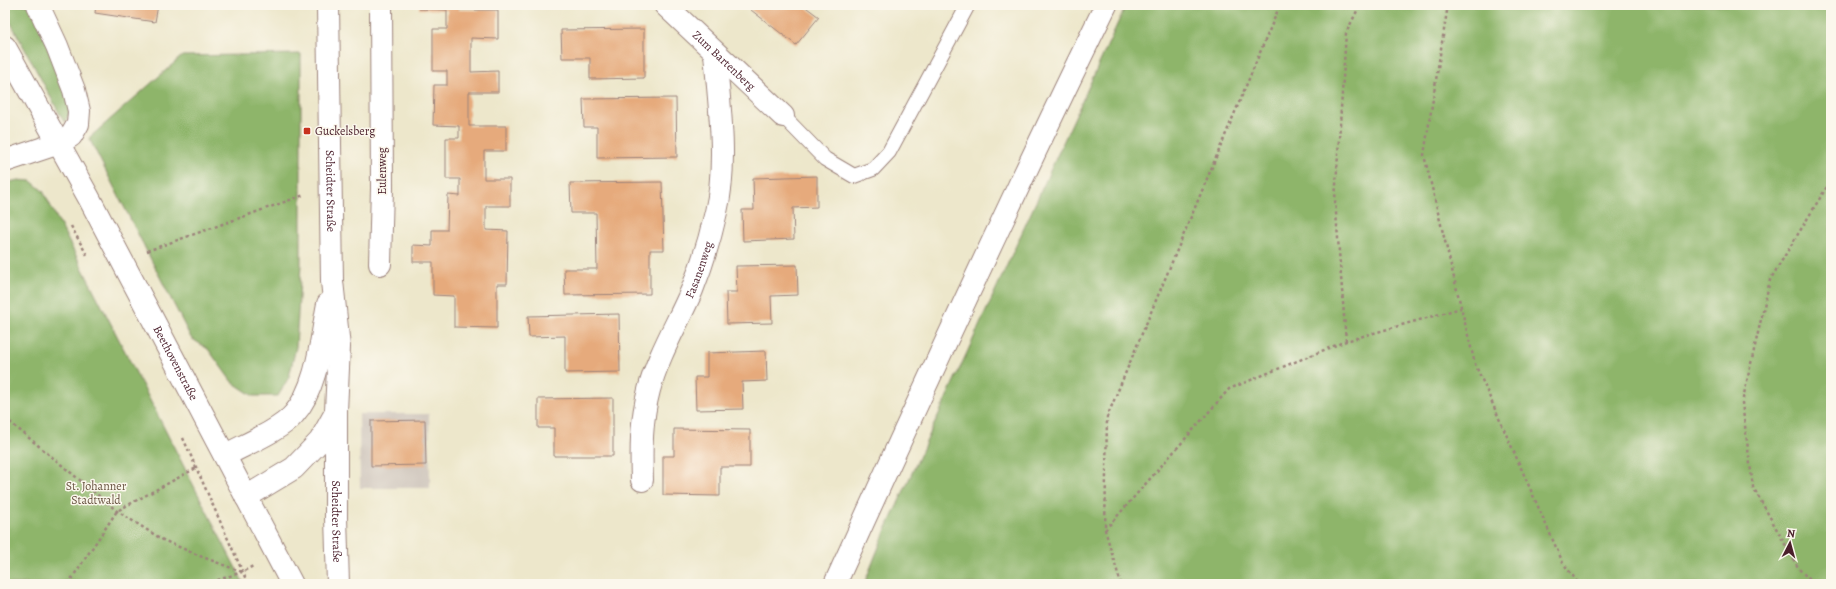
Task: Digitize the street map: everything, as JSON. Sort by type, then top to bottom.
[{"type":"main road","points":[[5,161],[59,143],[71,136],[78,124],[80,111],[74,90],[60,53],[38,5]]},
{"type":"main road","name":"Scheidter Straße","points":[[328,5],[332,281],[339,347],[336,411],[336,517],[338,584]]},
{"type":"main road","name":"Eulenweg","points":[[380,264],[382,188],[381,5]]},
{"type":"main road","name":"Zum Bartenberg","points":[[665,5],[783,116]]},
{"type":"main road","points":[[835,584],[947,337],[1035,149],[1106,5]]},
{"type":"main road","name":"Beethovenstraße","points":[[5,46],[122,260],[226,455],[246,497],[292,584]]},
{"type":"main road","name":"Fasanenweg","points":[[642,480],[641,442],[644,413],[649,389],[658,364],[692,291],[702,264],[717,210],[721,174],[721,134],[715,53]]},
{"type":"main road","name":"Scheidter Straße","points":[[226,455],[274,429],[287,420],[293,415],[306,397],[314,370],[332,281]]},
{"type":"main road","name":"Scheidter Straße","points":[[246,497],[294,468],[320,441],[336,411]]},
{"type":"lane","points":[[783,116],[825,159],[854,176],[874,169],[889,152],[968,5]]},
{"type":"path","points":[[1121,584],[1105,530],[1107,417],[1280,5]]},
{"type":"path","points":[[1346,341],[1335,200],[1346,33],[1360,5]]},
{"type":"path","points":[[1448,5],[1424,155],[1475,364],[1563,563],[1579,584]]},
{"type":"path","points":[[1814,584],[1799,569],[1753,487],[1742,404],[1770,280],[1831,180]]},
{"type":"path","points":[[122,260],[331,185]]},
{"type":"path","points":[[1105,530],[1229,389],[1346,341],[1461,308]]},
{"type":"path","points":[[5,418],[117,511],[163,540],[242,572]]},
{"type":"path","points":[[182,435],[248,584]]},
{"type":"path","points":[[68,584],[117,511],[197,468],[226,455]]},
{"type":"path","points":[[206,584],[242,572],[277,554]]},
{"type":"shaded area","points":[[359,414],[429,414],[430,488],[360,488]]},
{"type":"green space","points":[[5,5],[30,5],[75,106],[64,122],[5,12]]},
{"type":"green space","points":[[1126,5],[1831,5],[1831,584],[864,584],[884,534]]},
{"type":"green space","points":[[301,54],[301,264],[296,347],[289,377],[278,396],[253,396],[232,382],[208,349],[191,338],[89,138],[182,56]]},
{"type":"green space","name":"St. Johanner Stadtwald","points":[[18,180],[31,181],[43,191],[244,584],[5,584],[5,183]]},
{"type":"building","points":[[96,5],[158,5],[155,22],[95,13]]},
{"type":"building","points":[[419,5],[459,5],[459,10],[498,10],[498,39],[471,38],[471,72],[498,71],[498,92],[469,92],[469,126],[506,126],[506,151],[484,151],[484,179],[510,179],[510,206],[486,206],[486,230],[508,231],[507,284],[497,284],[497,328],[454,327],[454,296],[433,295],[433,262],[413,262],[413,245],[432,246],[432,230],[447,230],[448,195],[460,196],[460,179],[446,179],[446,138],[459,138],[459,126],[433,125],[434,85],[447,85],[447,71],[433,71],[433,29],[447,29],[447,10],[419,9]]},
{"type":"building","points":[[755,5],[803,5],[819,17],[796,45],[751,10]]},
{"type":"building","points":[[644,29],[644,78],[590,79],[590,58],[562,58],[561,30]]},
{"type":"building","points":[[676,98],[677,157],[597,158],[597,127],[584,127],[583,99]]},
{"type":"building","points":[[817,176],[817,207],[793,208],[794,239],[743,241],[742,210],[754,210],[753,178]]},
{"type":"building","points":[[662,182],[664,250],[650,250],[650,294],[565,295],[564,269],[597,269],[596,213],[571,213],[570,183]]},
{"type":"building","points":[[797,265],[798,295],[771,296],[772,323],[727,324],[726,292],[737,292],[736,266]]},
{"type":"building","points":[[619,314],[620,372],[565,373],[565,336],[529,337],[528,316]]},
{"type":"building","points":[[766,351],[767,381],[742,382],[743,409],[696,410],[695,377],[707,377],[707,353]]},
{"type":"building","points":[[613,398],[613,456],[554,456],[554,428],[538,428],[538,399]]},
{"type":"building","points":[[425,420],[426,465],[371,466],[371,421]]},
{"type":"building","points":[[674,429],[750,430],[750,467],[720,467],[720,496],[663,495],[663,456],[674,456]]},
{"type":"place","name":"Guckelsberg","points":[[307,131]]}]
